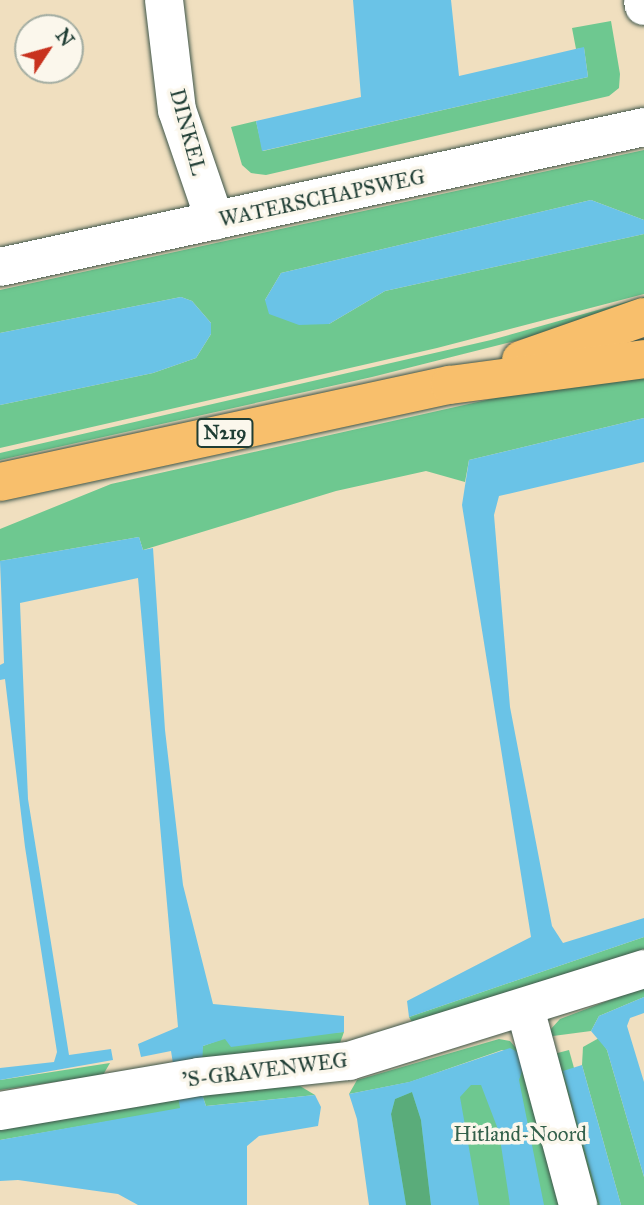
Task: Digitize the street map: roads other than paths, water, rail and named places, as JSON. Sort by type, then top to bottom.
[{"type":"main road","name":"N219","points":[[450,385],[644,317]]},
{"type":"main road","name":"N219","points":[[0,482],[450,385],[644,359]]},
{"type":"street","name":"DINKEL","points":[[164,0],[177,110],[215,221]]},
{"type":"street","points":[[643,0],[644,6]]},
{"type":"street","name":"WATERSCHAPSWEG","points":[[0,267],[644,127]]},
{"type":"street","name":"'S-GRAVENWEG","points":[[0,1111],[191,1078],[349,1061],[644,969]]},
{"type":"street","points":[[525,1008],[578,1205]]},
{"type":"water","points":[[353,0],[451,0],[459,76],[584,47],[588,77],[262,151],[256,121],[361,97]]},
{"type":"water","points":[[591,200],[644,220],[644,234],[385,291],[329,324],[299,325],[269,314],[265,300],[281,273]]},
{"type":"water","points":[[181,297],[192,301],[211,323],[211,334],[196,358],[153,373],[0,405],[0,333]]},
{"type":"water","points":[[644,418],[644,462],[499,496],[494,515],[510,707],[552,926],[563,943],[644,918],[644,937],[409,1017],[407,1001],[531,937],[462,505],[469,460]]},
{"type":"water","points":[[139,537],[143,550],[153,548],[165,730],[183,885],[213,1004],[344,1016],[344,1032],[231,1047],[225,1039],[203,1046],[201,1091],[206,1106],[315,1095],[321,1107],[318,1126],[259,1136],[247,1146],[247,1205],[138,1205],[118,1194],[18,1180],[0,1181],[0,1140],[180,1108],[171,1051],[141,1057],[138,1044],[178,1027],[138,578],[20,603],[28,799],[69,1055],[111,1049],[113,1060],[0,1080],[0,1068],[54,1062],[57,1052],[25,847],[5,679],[0,680],[0,665],[4,663],[0,561]]},
{"type":"water","points":[[644,997],[644,1013],[630,1018],[627,1026],[644,1082],[644,1177],[607,1050],[591,1031],[599,1016]]},
{"type":"water","points":[[510,1048],[521,1054],[524,1065],[519,1080],[544,1205],[510,1205],[499,1132],[481,1085],[471,1085],[460,1097],[479,1205],[431,1205],[421,1120],[412,1092],[395,1099],[391,1114],[406,1205],[369,1205],[357,1119],[349,1094],[409,1082]]},
{"type":"water","points":[[582,1065],[621,1205],[600,1205],[563,1071]]},
{"type":"park label","name":"Hitland-Noord","points":[[520,1134]]}]
